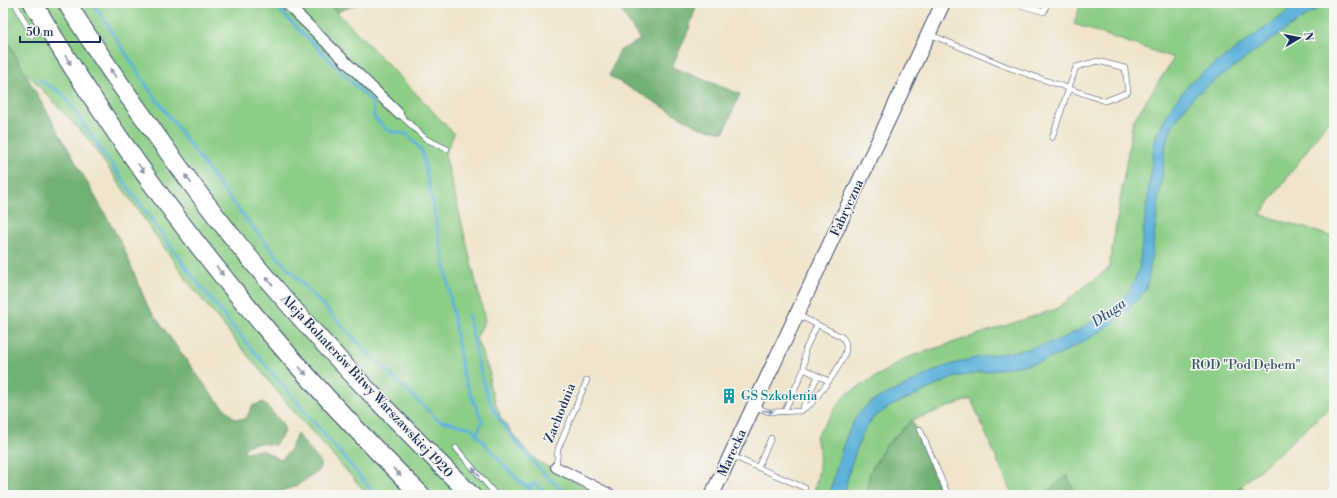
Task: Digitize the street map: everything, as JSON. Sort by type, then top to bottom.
[{"type":"highway","points":[[33,3],[58,44],[143,170],[241,299],[326,397],[381,456],[421,495]]},
{"type":"highway","name":"Aleja Bohaterów Bitwy Warszawskiej 1920","points":[[67,3],[122,87],[158,138],[212,211],[258,268],[352,375],[471,495]]},
{"type":"street","points":[[286,3],[398,113]]},
{"type":"street","name":"Fabryczna","points":[[752,409],[943,3]]},
{"type":"street","name":"Marecka","points":[[712,495],[752,409]]},
{"type":"street","name":"Zachodnia","points":[[556,466],[611,495]]},
{"type":"lane","points":[[15,3],[32,36]]},
{"type":"lane","points":[[1017,3],[1044,12],[1047,3]]},
{"type":"lane","points":[[929,34],[1010,68],[1068,88],[1105,101],[1128,92],[1125,68],[1098,61],[1076,67],[1068,88],[1052,138]]},
{"type":"lane","points":[[398,113],[406,118],[426,139],[447,149]]},
{"type":"lane","points":[[752,409],[784,412],[801,410],[811,404],[829,381],[843,358],[846,342],[842,337],[797,315]]},
{"type":"lane","points":[[784,412],[804,369],[805,350],[817,325]]},
{"type":"lane","points":[[804,369],[829,381]]},
{"type":"lane","points":[[801,410],[818,376]]},
{"type":"lane","name":"Zachodnia","points":[[556,466],[558,449],[587,380]]},
{"type":"lane","points":[[920,429],[948,495]]},
{"type":"lane","points":[[758,468],[771,438]]},
{"type":"lane","points":[[456,448],[496,495]]},
{"type":"lane","points":[[731,455],[805,488]]},
{"type":"green space","points":[[3,3],[325,3],[337,12],[454,134],[445,154],[485,320],[476,338],[490,374],[489,384],[501,418],[519,442],[537,461],[600,495],[368,495],[289,406],[191,286],[88,139],[22,68],[3,31]]},
{"type":"green space","points":[[325,3],[358,3],[358,4],[337,12]]},
{"type":"green space","points":[[616,3],[697,3],[689,29],[672,67],[740,94],[724,132],[700,128],[609,76],[619,51],[640,40]]},
{"type":"green space","points":[[870,3],[906,3],[901,8]]},
{"type":"green space","name":"ROD \"Pod Dębem\"","points":[[1081,3],[1334,3],[1334,113],[1260,215],[1334,237],[1334,404],[1231,495],[1076,495],[1067,476],[1044,495],[1012,495],[971,399],[912,420],[886,445],[870,472],[866,495],[814,495],[819,459],[818,445],[815,438],[844,396],[906,358],[1056,309],[1109,268],[1133,121],[1174,58],[1074,24]]},
{"type":"green space","points":[[3,34],[122,244],[148,307],[212,395],[235,419],[246,419],[252,406],[263,402],[282,423],[285,431],[275,445],[257,443],[249,445],[243,452],[262,450],[281,460],[290,450],[297,434],[321,463],[318,472],[296,486],[270,495],[3,495]]},
{"type":"green space","points":[[912,420],[942,495],[866,495],[870,472],[886,445]]},
{"type":"green space","points":[[1067,475],[1076,495],[1044,495]]},
{"type":"green space","points":[[1241,486],[1250,495],[1231,495]]},
{"type":"water","name":"Długa","points":[[1300,3],[1326,3],[1282,32],[1195,95],[1182,111],[1172,127],[1166,143],[1149,277],[1145,291],[1123,315],[1100,332],[1059,355],[1040,362],[955,377],[889,407],[873,418],[862,434],[850,468],[844,495],[830,495],[838,462],[847,436],[858,415],[872,402],[952,364],[1047,344],[1082,328],[1125,297],[1136,278],[1139,268],[1155,139],[1167,115],[1176,100],[1193,80]]},
{"type":"waterway","points":[[93,3],[149,89],[223,190],[273,252],[364,349],[438,420],[472,428],[477,435]]},
{"type":"waterway","points":[[272,3],[373,103],[374,117],[388,131],[407,134],[422,151],[448,282],[463,375],[482,421],[477,435],[514,476],[536,495]]},
{"type":"waterway","points":[[40,80],[63,94],[99,147],[190,273],[229,322],[376,495]]},
{"type":"waterway","points":[[468,315],[484,385],[492,406],[510,434],[539,468],[553,483],[570,495]]},
{"type":"waterway","points":[[528,488],[534,483],[548,495]]},
{"type":"place","name":"GS Szkolenia","points":[[729,396]]}]
